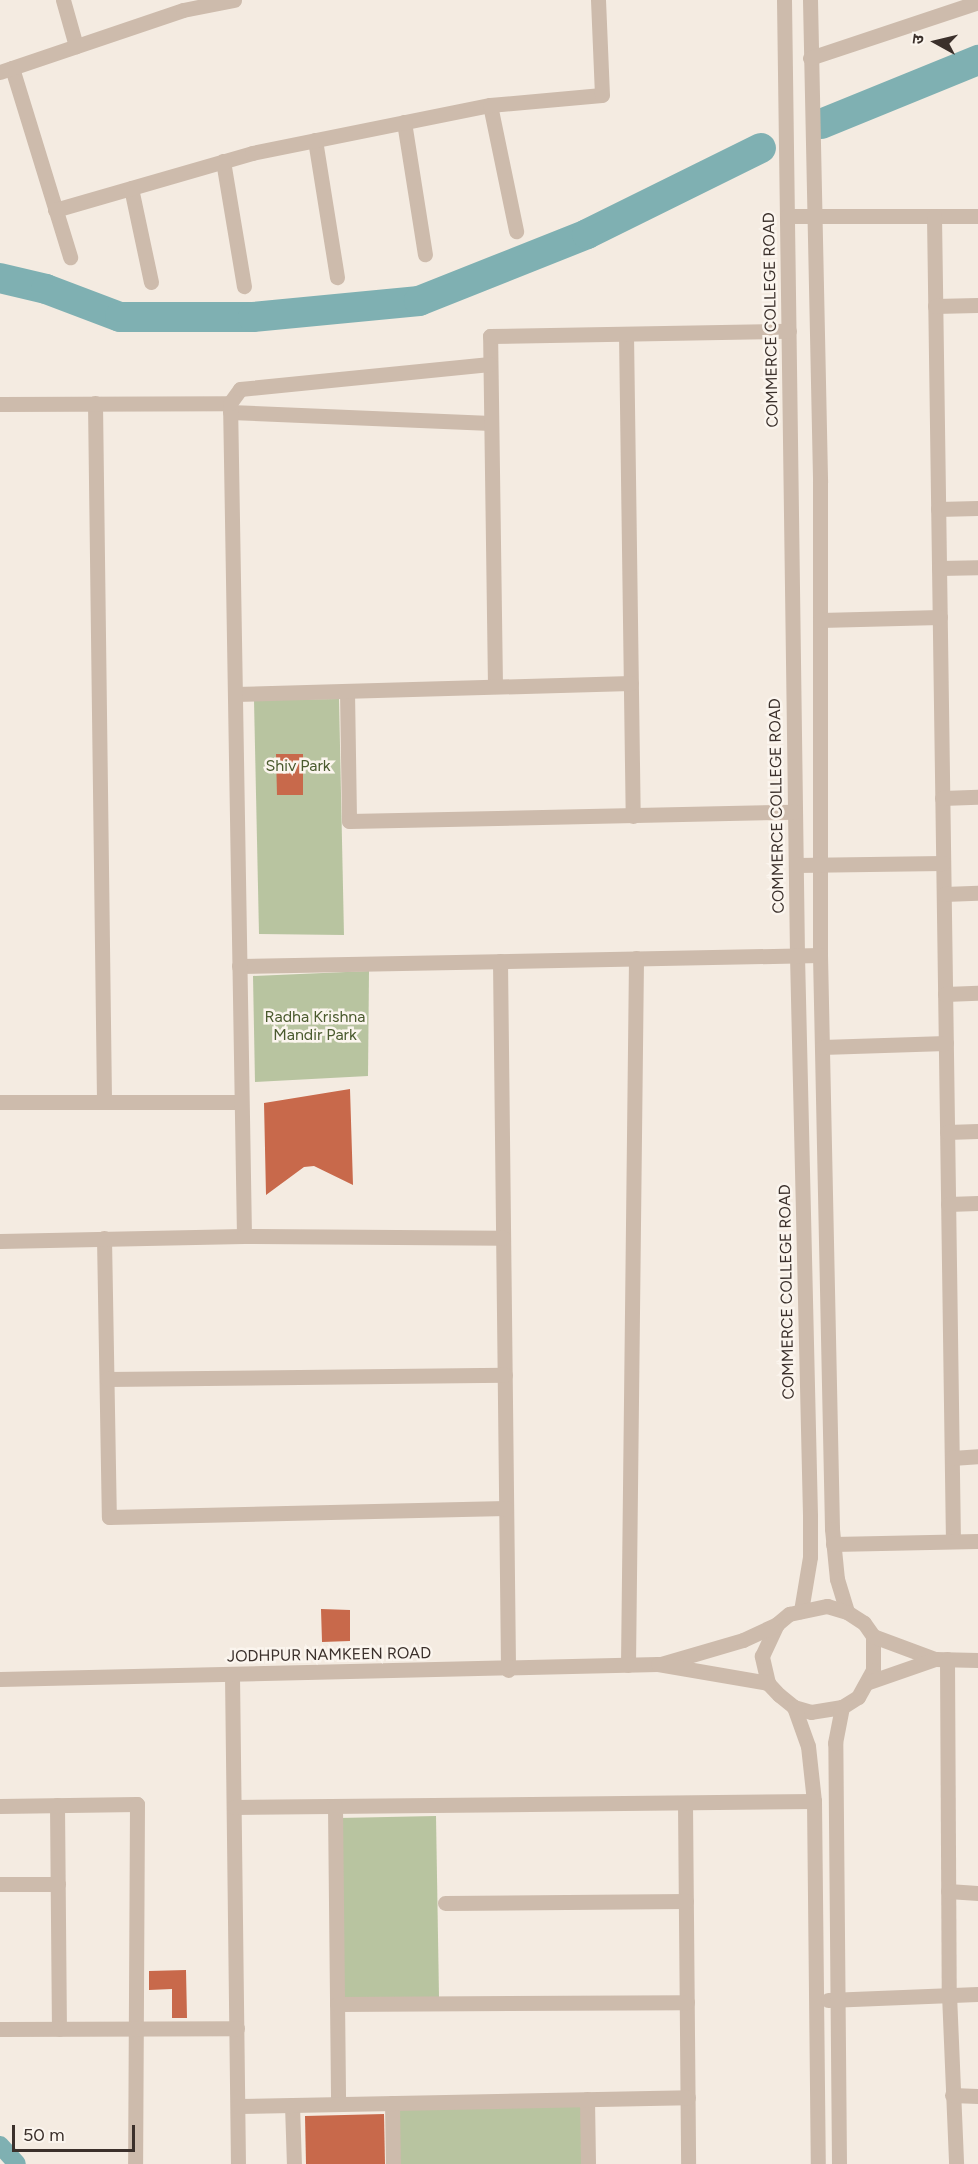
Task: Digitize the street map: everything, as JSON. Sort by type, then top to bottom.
[{"type":"street","points":[[63,0],[76,46]]},
{"type":"street","points":[[70,257],[6,70],[183,10],[234,0]]},
{"type":"street","points":[[55,210],[223,161],[315,140],[490,105],[602,95],[598,0]]},
{"type":"street","name":"COMMERCE COLLEGE ROAD","points":[[784,0],[797,955],[810,1516],[810,1557],[801,1611]]},
{"type":"street","points":[[810,0],[820,621],[820,955],[833,1544],[837,1579],[847,1612]]},
{"type":"street","points":[[810,58],[978,2]]},
{"type":"street","points":[[490,105],[516,231]]},
{"type":"street","points":[[404,122],[425,254]]},
{"type":"street","points":[[315,140],[337,277]]},
{"type":"street","points":[[223,161],[244,286]]},
{"type":"street","points":[[131,188],[151,282]]},
{"type":"street","points":[[787,216],[978,216]]},
{"type":"street","points":[[934,216],[953,1541]]},
{"type":"street","points":[[935,306],[978,305]]},
{"type":"street","points":[[495,686],[490,336],[789,331]]},
{"type":"street","points":[[626,334],[633,816]]},
{"type":"street","points":[[244,1236],[230,407],[240,389],[490,364]]},
{"type":"street","points":[[0,404],[230,407],[491,423]]},
{"type":"street","points":[[95,404],[104,1102]]},
{"type":"street","points":[[938,509],[978,508]]},
{"type":"street","points":[[939,568],[978,567]]},
{"type":"street","points":[[820,621],[940,617]]},
{"type":"street","points":[[235,694],[632,682]]},
{"type":"street","points":[[347,691],[349,821],[795,812]]},
{"type":"street","points":[[942,798],[978,797]]},
{"type":"street","points":[[796,865],[943,863]]},
{"type":"street","points":[[944,894],[978,893]]},
{"type":"street","points":[[239,966],[820,955]]},
{"type":"street","points":[[628,1665],[636,958]]},
{"type":"street","points":[[500,961],[508,1670]]},
{"type":"street","points":[[945,994],[978,993]]},
{"type":"street","points":[[822,1047],[946,1043]]},
{"type":"street","points":[[0,1102],[241,1102]]},
{"type":"street","points":[[947,1132],[978,1131]]},
{"type":"street","points":[[948,1204],[978,1203]]},
{"type":"street","points":[[0,1241],[244,1236],[503,1238]]},
{"type":"street","points":[[104,1238],[109,1517],[506,1508]]},
{"type":"street","points":[[107,1379],[505,1375]]},
{"type":"street","points":[[952,1458],[978,1456]]},
{"type":"street","points":[[833,1544],[978,1541]]},
{"type":"street","points":[[658,1664],[743,1640],[777,1623],[789,1614],[827,1606],[847,1612],[864,1623],[873,1636],[941,1659],[978,1660]]},
{"type":"street","points":[[777,1623],[762,1656],[768,1683],[794,1707],[808,1746],[814,1801],[818,2164]]},
{"type":"street","points":[[869,1682],[873,1636]]},
{"type":"street","points":[[794,1707],[827,1713],[842,1707],[869,1682],[941,1659]]},
{"type":"street","points":[[941,1659],[949,1994],[956,2164]]},
{"type":"street","points":[[658,1664],[742,1682],[768,1683]]},
{"type":"street","name":"JODHPUR NAMKEEN ROAD","points":[[0,1679],[508,1670],[658,1664]]},
{"type":"street","points":[[232,1675],[238,2164]]},
{"type":"street","points":[[839,2164],[835,1743],[842,1707]]},
{"type":"street","points":[[234,1807],[814,1801]]},
{"type":"street","points":[[0,1806],[137,1804],[138,2030],[135,2164]]},
{"type":"street","points":[[685,1804],[688,2164]]},
{"type":"street","points":[[57,1805],[59,2029]]},
{"type":"street","points":[[335,1806],[338,2104]]},
{"type":"street","points":[[0,1884],[57,1884]]},
{"type":"street","points":[[948,1891],[978,1893]]},
{"type":"street","points":[[445,1903],[686,1901]]},
{"type":"street","points":[[816,2000],[978,1994]]},
{"type":"street","points":[[337,2004],[687,2002]]},
{"type":"street","points":[[0,2029],[237,2028]]},
{"type":"street","points":[[952,2095],[978,2096]]},
{"type":"street","points":[[238,2106],[688,2097]]},
{"type":"street","points":[[587,2099],[588,2164]]},
{"type":"street","points":[[392,2103],[393,2164]]},
{"type":"street","points":[[292,2105],[294,2164]]},
{"type":"green space","name":"Shiv Park","points":[[339,699],[344,935],[259,934],[254,700]]},
{"type":"green space","name":"Radha Krishna Mandir Park","points":[[369,971],[368,1076],[255,1082],[253,976]]},
{"type":"green space","points":[[436,1816],[439,1997],[342,1998],[339,1818]]},
{"type":"green space","points":[[583,2105],[584,2164],[398,2164],[396,2109]]},
{"type":"building","points":[[276,754],[303,754],[303,795],[277,795]]},
{"type":"building","points":[[350,1089],[353,1185],[314,1166],[304,1167],[266,1195],[264,1103]]},
{"type":"building","points":[[321,1609],[350,1610],[350,1641],[322,1642]]},
{"type":"building","points":[[186,1970],[187,2018],[172,2018],[172,1989],[149,1990],[149,1971]]},
{"type":"building","points":[[384,2114],[385,2164],[306,2164],[305,2116]]},
{"type":"waterway","points":[[821,124],[978,60]]},
{"type":"waterway","points":[[0,278],[46,289],[120,317],[253,317],[419,301],[587,234],[761,148]]},
{"type":"waterway","points":[[0,2145],[17,2164]]}]
